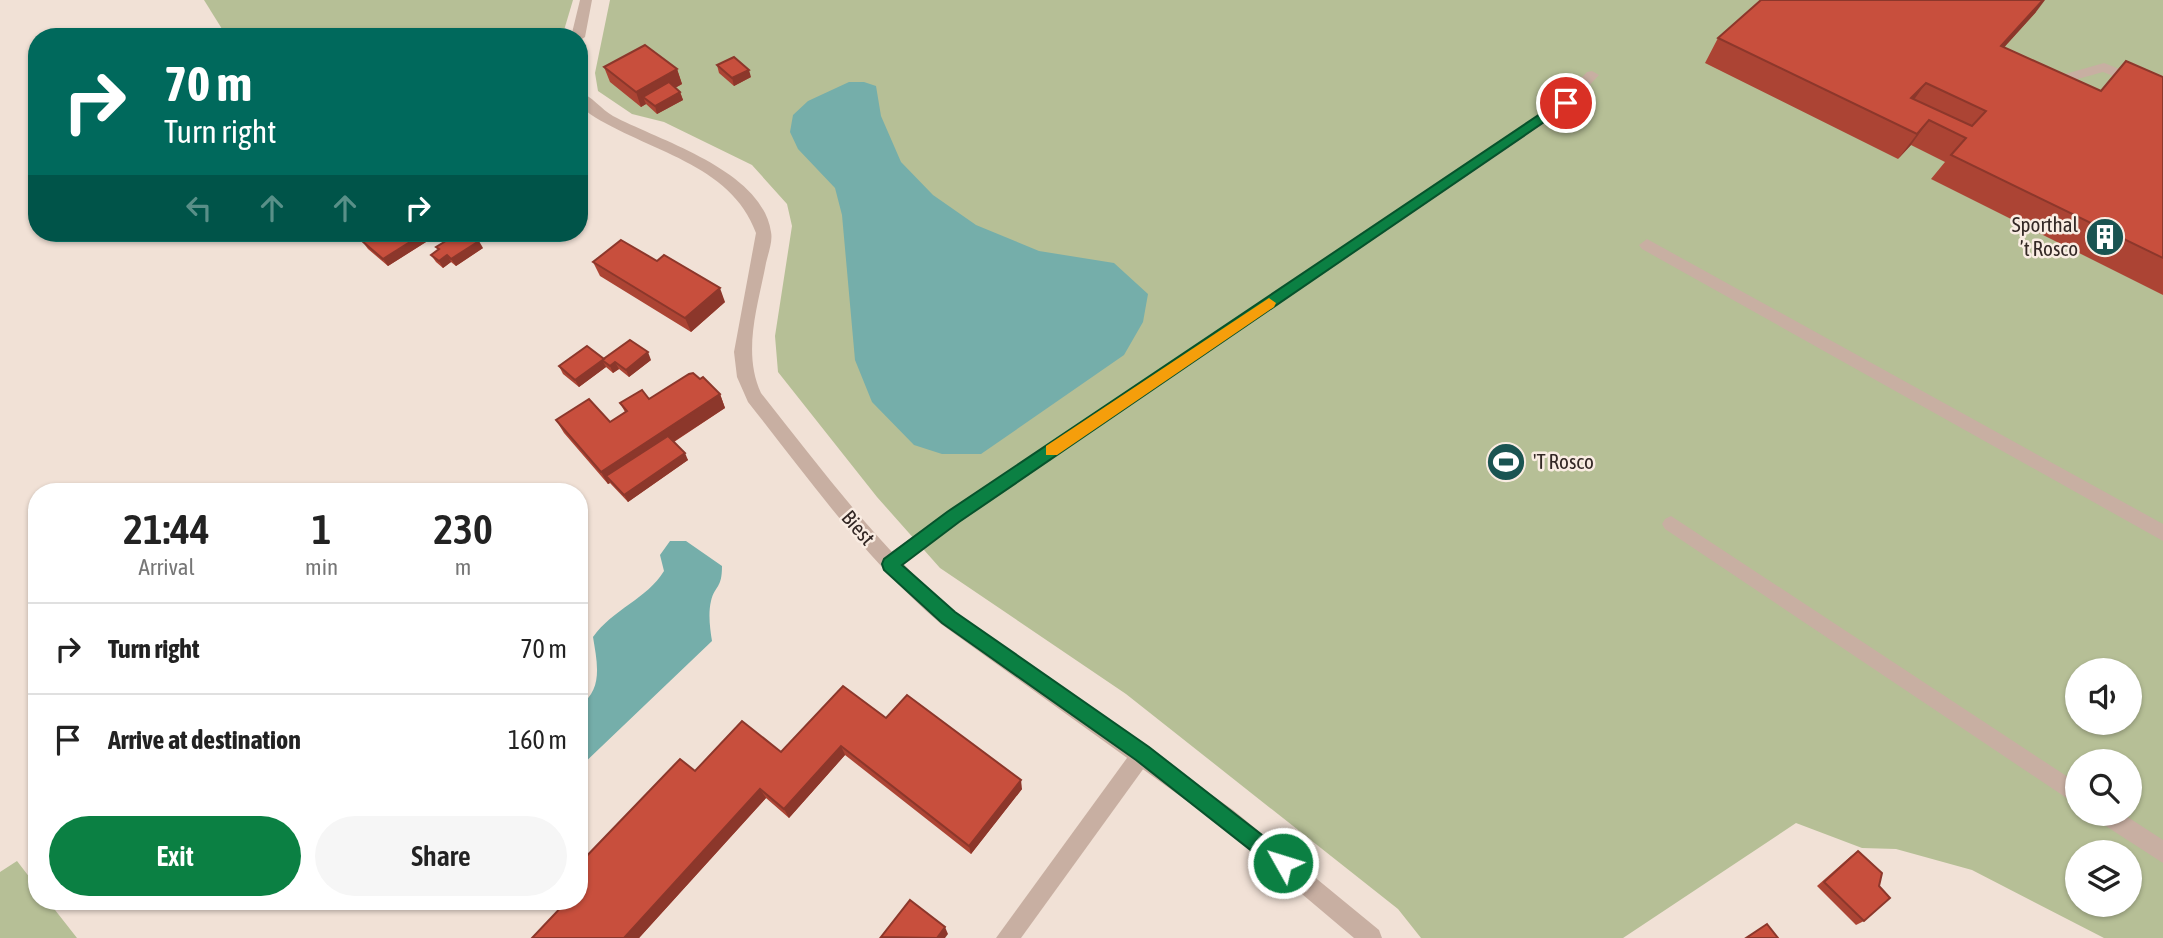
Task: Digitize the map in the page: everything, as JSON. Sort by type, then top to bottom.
[{"type":"street","points":[[580,28],[586,0]]},
{"type":"street","points":[[2049,83],[2104,67],[2163,91]]},
{"type":"street","points":[[890,564],[953,517],[1566,103],[1592,75]]},
{"type":"street","name":"Biest","points":[[588,106],[607,119],[712,172],[752,203],[761,217],[764,233],[742,352],[745,377],[754,397],[780,432],[858,529],[890,564],[948,618],[1142,754],[1226,817],[1371,938]]},
{"type":"street","points":[[1647,245],[2163,533]]},
{"type":"street","points":[[1671,524],[2065,787]]},
{"type":"street","points":[[1007,938],[1142,754]]},
{"type":"street","points":[[2123,826],[2163,852]]},
{"type":"green space","points":[[204,0],[573,0],[565,28],[221,28]]},
{"type":"green space","name":"'T Rosco","points":[[610,0],[2163,0],[2163,938],[2104,938],[1972,870],[1896,849],[1862,848],[1796,823],[1623,938],[1421,938],[1398,909],[1126,694],[940,568],[877,497],[778,372],[775,336],[792,226],[787,204],[752,165],[664,122],[632,114],[598,91],[595,73]]},
{"type":"green space","points":[[17,861],[28,875],[28,910],[55,910],[77,938],[0,938],[0,872]]},
{"type":"water","points":[[849,82],[864,82],[876,86],[881,116],[901,162],[933,195],[976,225],[1039,251],[1114,263],[1148,294],[1143,322],[1124,355],[981,454],[942,454],[914,445],[872,402],[855,360],[842,215],[835,188],[798,149],[790,132],[793,115],[808,101]]},
{"type":"water","points":[[670,541],[686,541],[722,566],[720,583],[710,606],[712,641],[588,759],[588,698],[597,675],[593,637],[610,619],[657,581],[664,571],[660,555]]},
{"type":"building","points":[[1761,0],[2043,0],[2001,46],[2101,91],[2126,61],[2163,77],[2163,258],[1951,155],[1966,138],[1929,120],[1917,134],[1718,38]],"holes":[[[1926,83],[1986,111],[1972,126],[1911,98]]]},
{"type":"building","points":[[645,45],[677,69],[636,92],[604,67]]},
{"type":"building","points":[[734,57],[749,70],[732,78],[717,65]]},
{"type":"building","points":[[669,82],[680,92],[655,106],[643,97]]},
{"type":"building","points":[[621,240],[657,261],[664,255],[720,288],[685,318],[593,262]]},
{"type":"building","points":[[363,242],[410,242],[383,259]]},
{"type":"building","points":[[444,242],[477,242],[451,259],[447,255],[439,261],[431,255],[439,249],[436,247]]},
{"type":"building","points":[[630,340],[648,352],[626,370],[615,362],[610,366],[602,360]]},
{"type":"building","points":[[587,346],[604,359],[575,380],[559,366]]},
{"type":"building","points":[[693,373],[700,379],[703,377],[720,394],[601,472],[556,420],[589,399],[610,422],[627,411],[620,403],[642,390],[649,399]]},
{"type":"building","points":[[668,436],[685,453],[624,495],[606,476]]},
{"type":"building","points":[[843,686],[886,718],[907,695],[1021,780],[969,846],[841,746],[784,809],[760,789],[624,938],[532,938],[558,910],[588,910],[588,855],[680,759],[695,771],[742,721],[781,752]]},
{"type":"building","points":[[1858,851],[1882,873],[1879,886],[1890,898],[1864,921],[1824,882]]},
{"type":"building","points":[[910,900],[945,927],[937,938],[881,937]]},
{"type":"building","points":[[1767,924],[1778,938],[1746,938]]},
{"type":"slow traffic","points":[[1052,450],[1269,303]]},
{"type":"place","name":"Sporthal ’t Rosco","points":[[2105,237]]},
{"type":"place","name":"'T Rosco","points":[[1506,462]]},
{"type":"route","points":[[1283,863],[1142,754],[948,618],[890,564],[953,517],[1566,103]]}]
